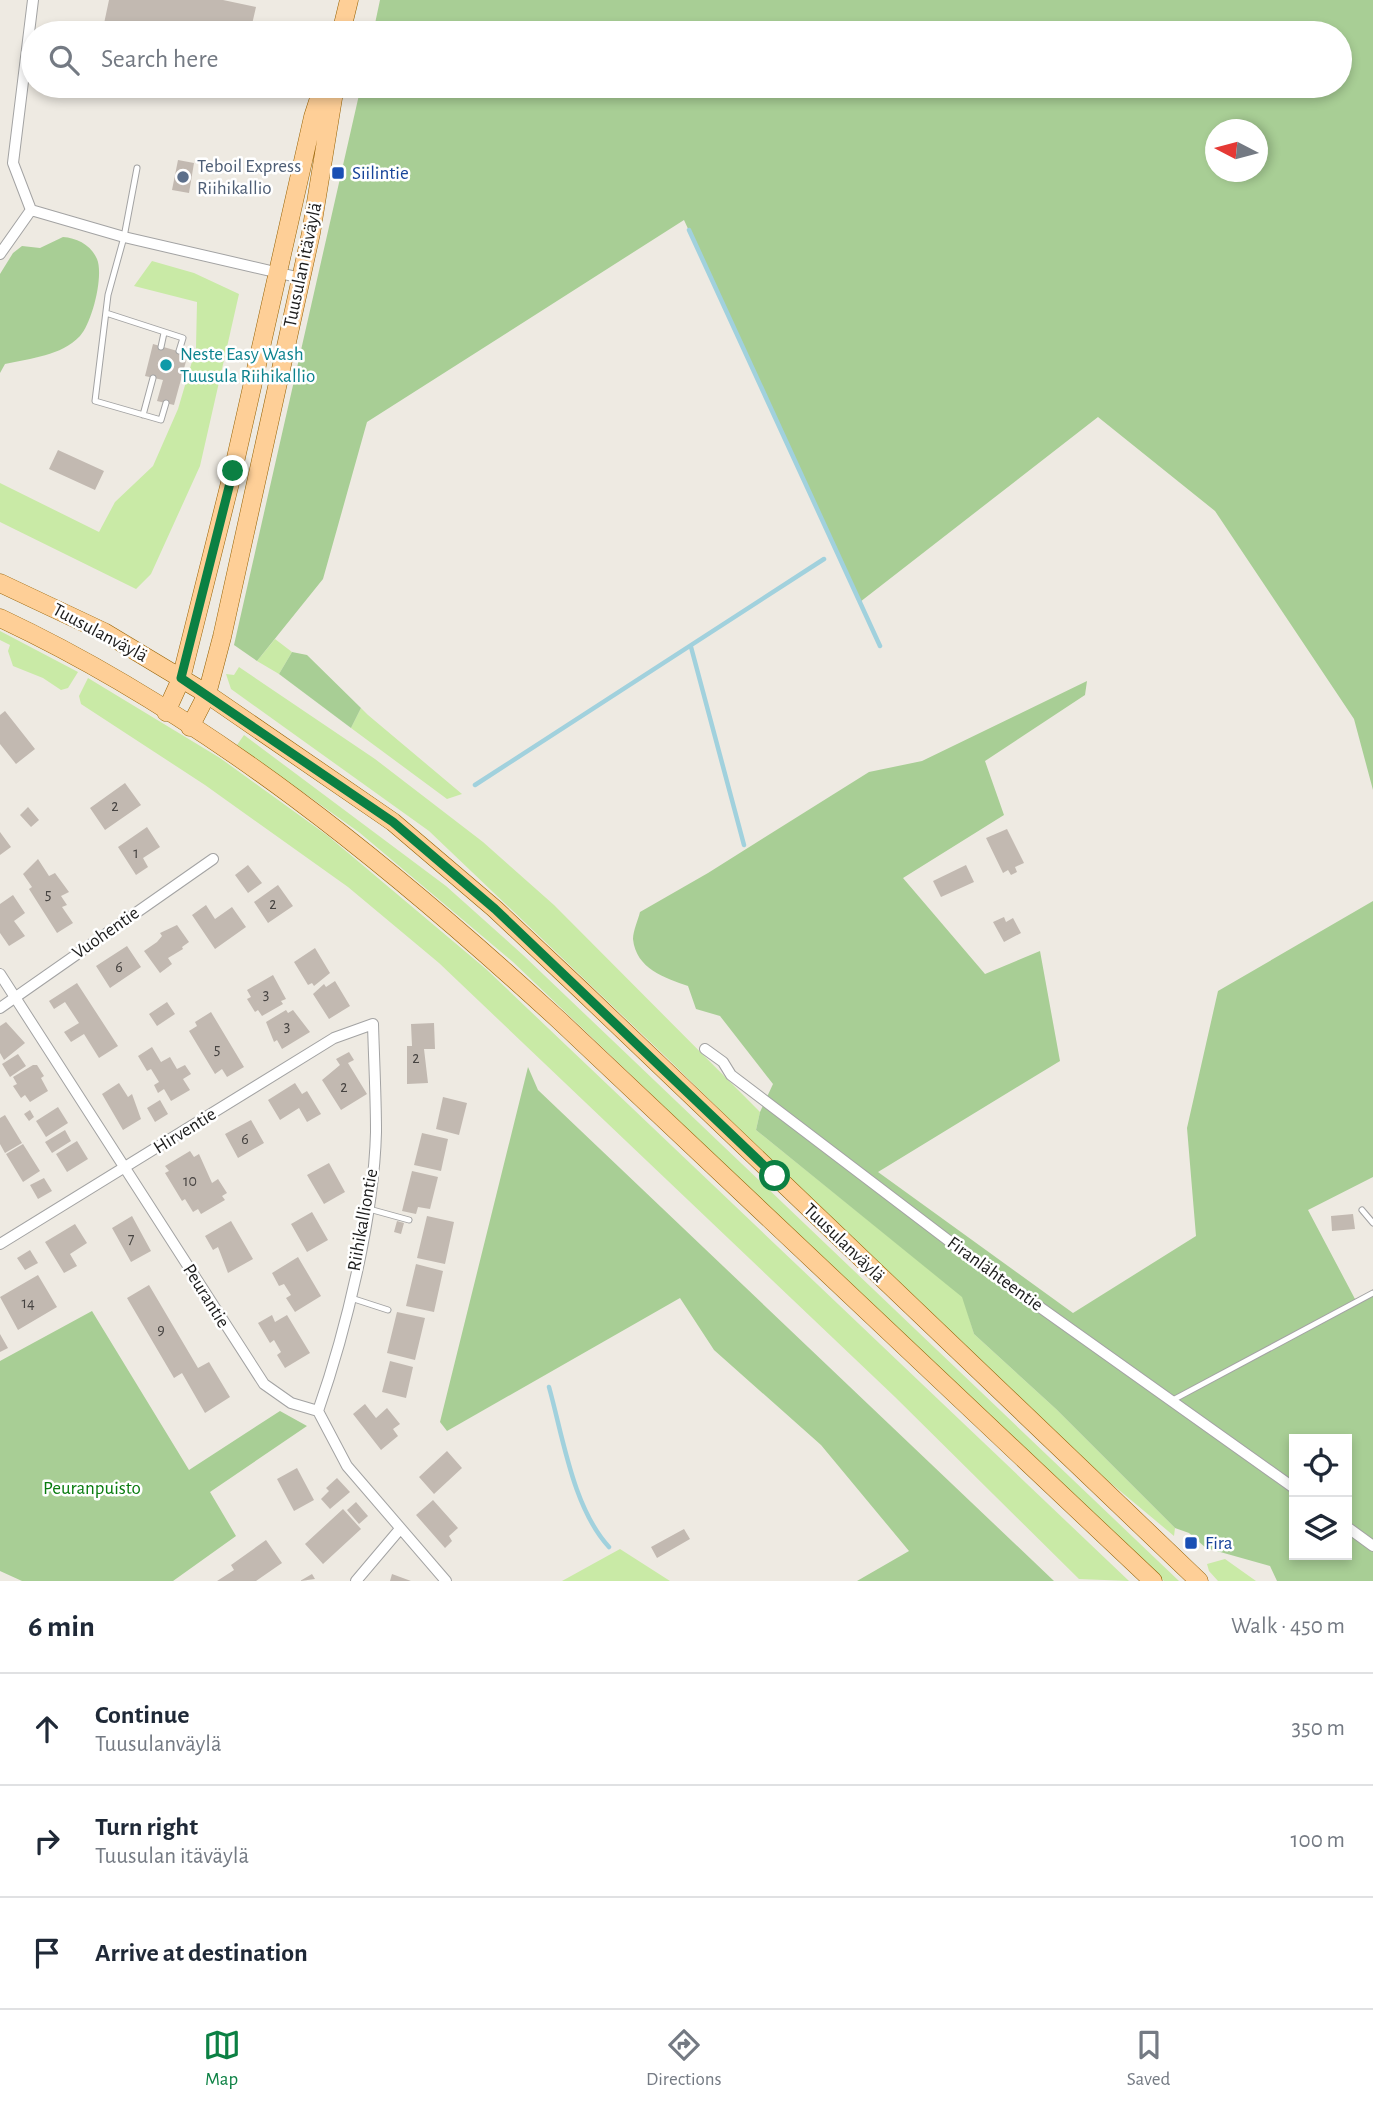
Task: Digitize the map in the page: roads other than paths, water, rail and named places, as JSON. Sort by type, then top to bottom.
[{"type":"main road","points":[[344,21],[349,0]]},
{"type":"main road","name":"Tuusulan itäväylä","points":[[166,712],[181,678],[319,98]]},
{"type":"main road","name":"Tuusulan itäväylä","points":[[190,727],[207,694],[301,278],[333,98]]},
{"type":"main road","name":"Tuusulanväylä","points":[[0,583],[104,632],[181,678],[393,822],[495,909],[1199,1581]]},
{"type":"main road","name":"Tuusulanväylä","points":[[0,618],[72,652],[286,792],[360,848],[470,939],[1153,1581]]},
{"type":"street","points":[[32,21],[33,0]]},
{"type":"street","points":[[23,98],[13,163],[31,211]]},
{"type":"street","points":[[31,211],[124,237],[301,278]]},
{"type":"street","points":[[0,254],[31,211]]},
{"type":"street","name":"Vuohentie","points":[[0,1008],[213,859]]},
{"type":"street","name":"Peurantie","points":[[0,974],[264,1384],[291,1403],[318,1411]]},
{"type":"street","name":"Hirventie","points":[[0,1244],[334,1038],[373,1024]]},
{"type":"street","name":"Riihikalliontie","points":[[318,1411],[349,1298],[369,1209],[376,1133],[373,1024]]},
{"type":"street","name":"Firanlähteentie","points":[[705,1049],[723,1062],[731,1075],[967,1255],[1289,1484]]},
{"type":"street","points":[[318,1411],[346,1466],[446,1581]]},
{"type":"street","points":[[356,1581],[400,1530]]},
{"type":"street","points":[[1352,1531],[1373,1546]]},
{"type":"lane","points":[[137,168],[106,313],[95,401],[161,420],[166,403]]},
{"type":"lane","points":[[106,313],[183,338],[179,351]]},
{"type":"lane","points":[[161,346],[164,333]]},
{"type":"lane","points":[[143,415],[153,378]]},
{"type":"lane","points":[[369,1209],[409,1220]]},
{"type":"lane","points":[[1362,1210],[1373,1223]]},
{"type":"lane","points":[[1171,1401],[1373,1293]]},
{"type":"lane","points":[[349,1298],[388,1310]]},
{"type":"waterway","points":[[689,230],[880,646]]},
{"type":"waterway","points":[[475,785],[824,559]]},
{"type":"waterway","points":[[691,647],[744,845]]},
{"type":"waterway","points":[[549,1387],[578,1492],[586,1513],[609,1547]]},
{"type":"place","name":"Siilintie","points":[[338,173]]},
{"type":"place","name":"Teboil Express Riihikallio","points":[[183,177]]},
{"type":"place","name":"Neste Easy Wash Tuusula Riihikallio","points":[[166,365]]},
{"type":"place","name":"Fira","points":[[1191,1543]]},
{"type":"park label","name":"Peuranpuisto","points":[[92,1488]]}]
